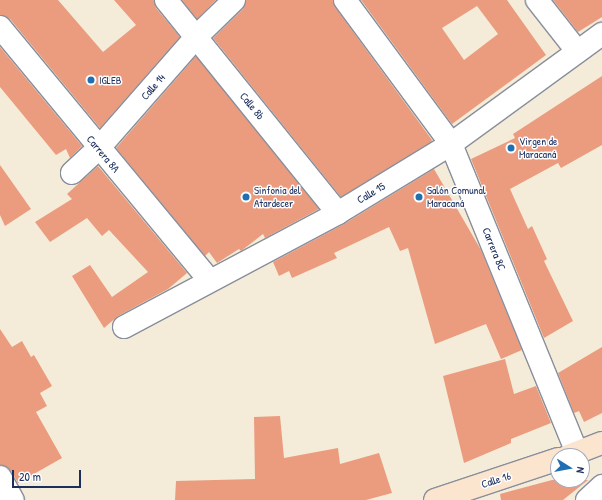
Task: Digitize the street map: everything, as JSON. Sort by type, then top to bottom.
[{"type":"main road","name":"Calle 16","points":[[589,448],[602,443]]},
{"type":"main road","name":"Calle 16","points":[[435,500],[550,462]]},
{"type":"street","name":"Calle 8b","points":[[166,0],[338,213]]},
{"type":"street","name":"Calle 14","points":[[72,173],[98,149],[196,37],[234,0]]},
{"type":"street","name":"Carrera 8C","points":[[345,0],[451,144],[564,448]]},
{"type":"street","points":[[537,0],[577,51]]},
{"type":"street","name":"Carrera 8A","points":[[0,27],[98,149],[209,280]]},
{"type":"street","name":"Calle 15","points":[[124,327],[209,280],[338,213],[451,144],[602,34]]},
{"type":"street","points":[[0,477],[13,500]]},
{"type":"street","points":[[587,500],[602,486]]},
{"type":"building","points":[[0,0],[58,0],[103,52],[136,25],[114,0],[154,0],[156,8],[180,37],[100,128],[10,19],[0,15]]},
{"type":"building","points":[[182,0],[216,0],[197,19]]},
{"type":"building","points":[[246,0],[333,0],[335,7],[432,140],[431,142],[341,197],[213,38],[243,9]]},
{"type":"building","points":[[361,0],[507,0],[546,55],[452,124]],"holes":[[[477,6],[498,34],[464,60],[442,28]]]},
{"type":"building","points":[[553,0],[602,0],[602,17],[578,32]]},
{"type":"building","points":[[0,47],[82,146],[70,158],[66,149],[56,155],[0,87]]},
{"type":"building","points":[[196,56],[319,209],[265,238],[263,234],[241,251],[239,249],[217,263],[209,252],[205,256],[116,148]]},
{"type":"building","points":[[602,76],[602,145],[561,168],[558,163],[510,189],[528,229],[532,226],[547,259],[544,261],[573,321],[544,338],[471,159],[515,138],[513,134]]},
{"type":"building","points":[[0,165],[31,209],[5,226],[0,215]]},
{"type":"building","points":[[98,166],[187,273],[168,289],[118,316],[104,328],[72,276],[90,265],[112,297],[148,272],[109,230],[102,236],[87,218],[50,242],[35,222],[72,199],[67,194]]},
{"type":"building","points":[[434,169],[481,250],[522,350],[501,359],[486,324],[435,344],[408,248],[400,251],[389,227],[334,253],[337,258],[292,278],[289,271],[279,276],[273,262],[344,224]]},
{"type":"building","points":[[0,329],[12,347],[22,341],[31,357],[34,355],[52,386],[40,393],[47,406],[36,412],[62,458],[18,483],[11,471],[0,465]]},
{"type":"building","points":[[602,347],[602,413],[584,422],[579,411],[574,413],[558,373]]},
{"type":"building","points":[[505,359],[514,394],[536,386],[551,423],[511,439],[511,443],[464,463],[443,376]]},
{"type":"building","points":[[280,416],[284,458],[338,448],[340,464],[379,453],[392,493],[366,500],[175,500],[176,481],[255,479],[254,417]]},
{"type":"building","points":[[550,481],[550,488],[578,488],[563,500],[501,500],[500,494]]},
{"type":"place","name":"IGLEB","points":[[91,80]]},
{"type":"place","name":"Virgen de Maracaná","points":[[511,148]]},
{"type":"place","name":"Sinfonia del Atardecer","points":[[246,197]]},
{"type":"place","name":"Salón Comunal Maracaná","points":[[419,197]]}]
